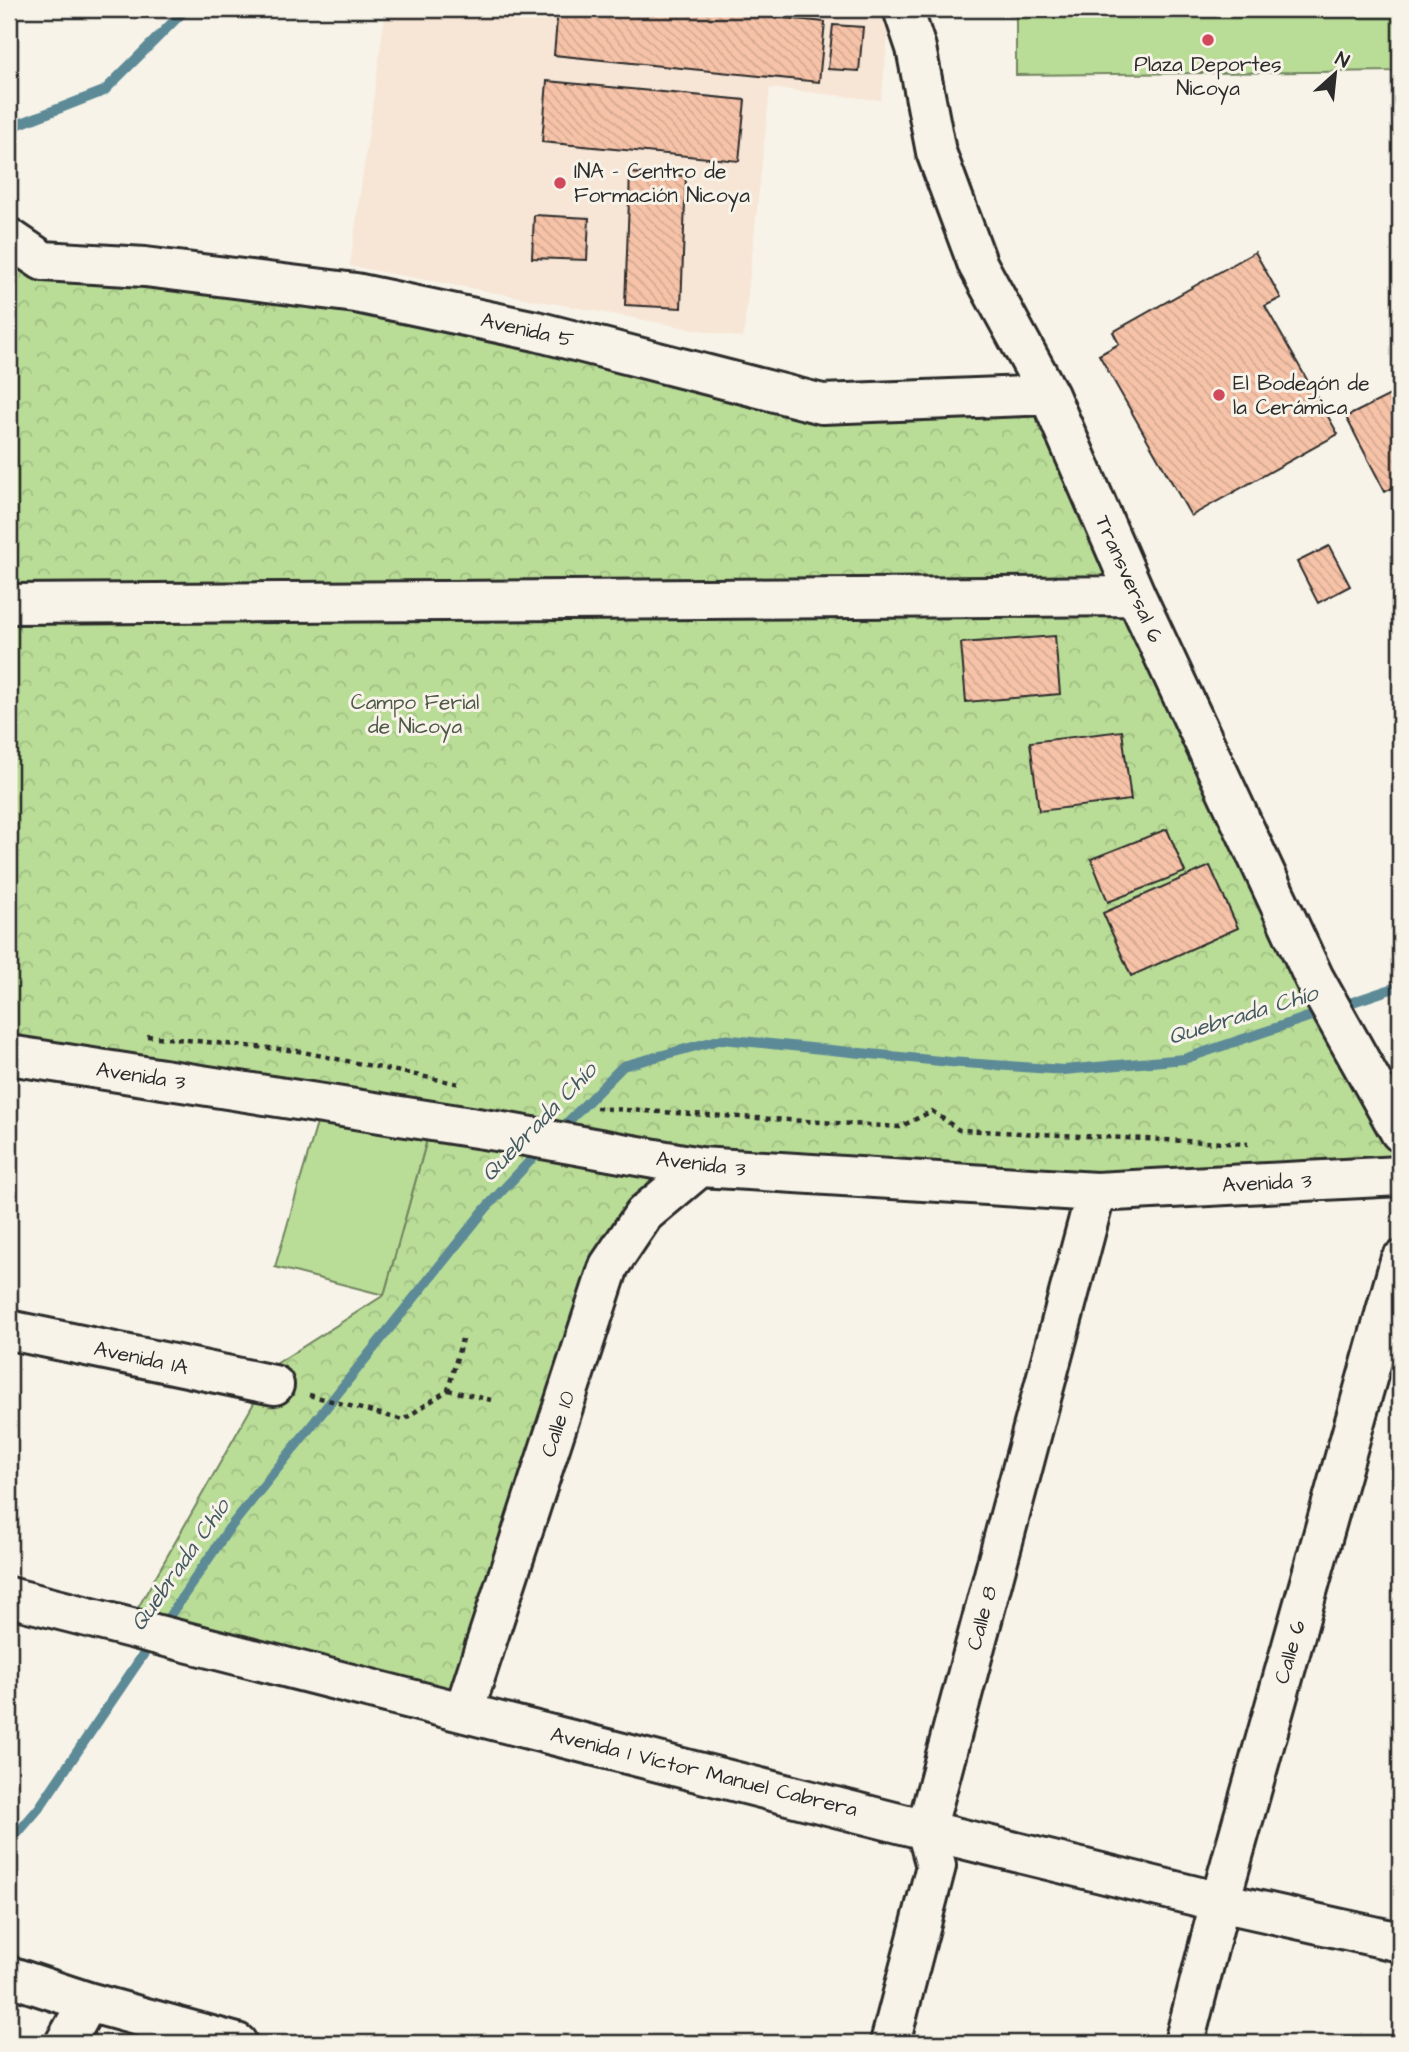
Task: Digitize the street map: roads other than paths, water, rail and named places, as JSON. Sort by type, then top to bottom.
[{"type":"street","name":"Transversal 6","points":[[903,9],[916,48],[936,152],[973,253],[1049,395],[1136,596],[1314,978],[1400,1132]]},
{"type":"street","points":[[9,238],[43,261]]},
{"type":"street","name":"Avenida 5","points":[[43,261],[145,267],[356,293],[536,331],[822,404],[1049,395]]},
{"type":"street","points":[[9,275],[43,261]]},
{"type":"street","points":[[9,604],[1136,596]]},
{"type":"street","name":"Avenida 3","points":[[9,1055],[509,1133],[700,1167],[1096,1192],[1400,1176]]},
{"type":"street","name":"Calle 10","points":[[464,1711],[609,1266],[644,1214],[700,1167]]},
{"type":"street","name":"Calle 8","points":[[926,1830],[1096,1192]]},
{"type":"street","name":"Calle 6","points":[[1184,2043],[1220,1902],[1400,1261]]},
{"type":"street","name":"Avenida 1A","points":[[9,1330],[274,1385]]},
{"type":"street","name":"Avenida 1 Víctor Manuel Cabrera","points":[[9,1597],[126,1629],[464,1711],[926,1830],[1220,1902],[1400,1942]]},
{"type":"street","points":[[890,2043],[936,1867],[926,1830]]},
{"type":"street","points":[[9,1976],[88,2002],[237,2043]]},
{"type":"street","points":[[65,2043],[88,2002]]},
{"type":"waterway","points":[[9,128],[104,91],[186,9]]},
{"type":"waterway","name":"Quebrada Chío","points":[[558,1132],[623,1066],[722,1039],[950,1062],[1064,1070],[1184,1059],[1400,986]]},
{"type":"waterway","name":"Quebrada Chío","points":[[9,1843],[39,1808],[228,1530],[486,1208],[544,1146]]},
{"type":"place","name":"Plaza Deportes Nicoya","points":[[1208,40]]},
{"type":"place","name":"INA - Centro de Formación Nicoya","points":[[560,183]]},
{"type":"place","name":"El Bodegón de la Cerámica","points":[[1219,395]]},
{"type":"park label","name":"Campo Ferial de Nicoya","points":[[415,714]]}]
